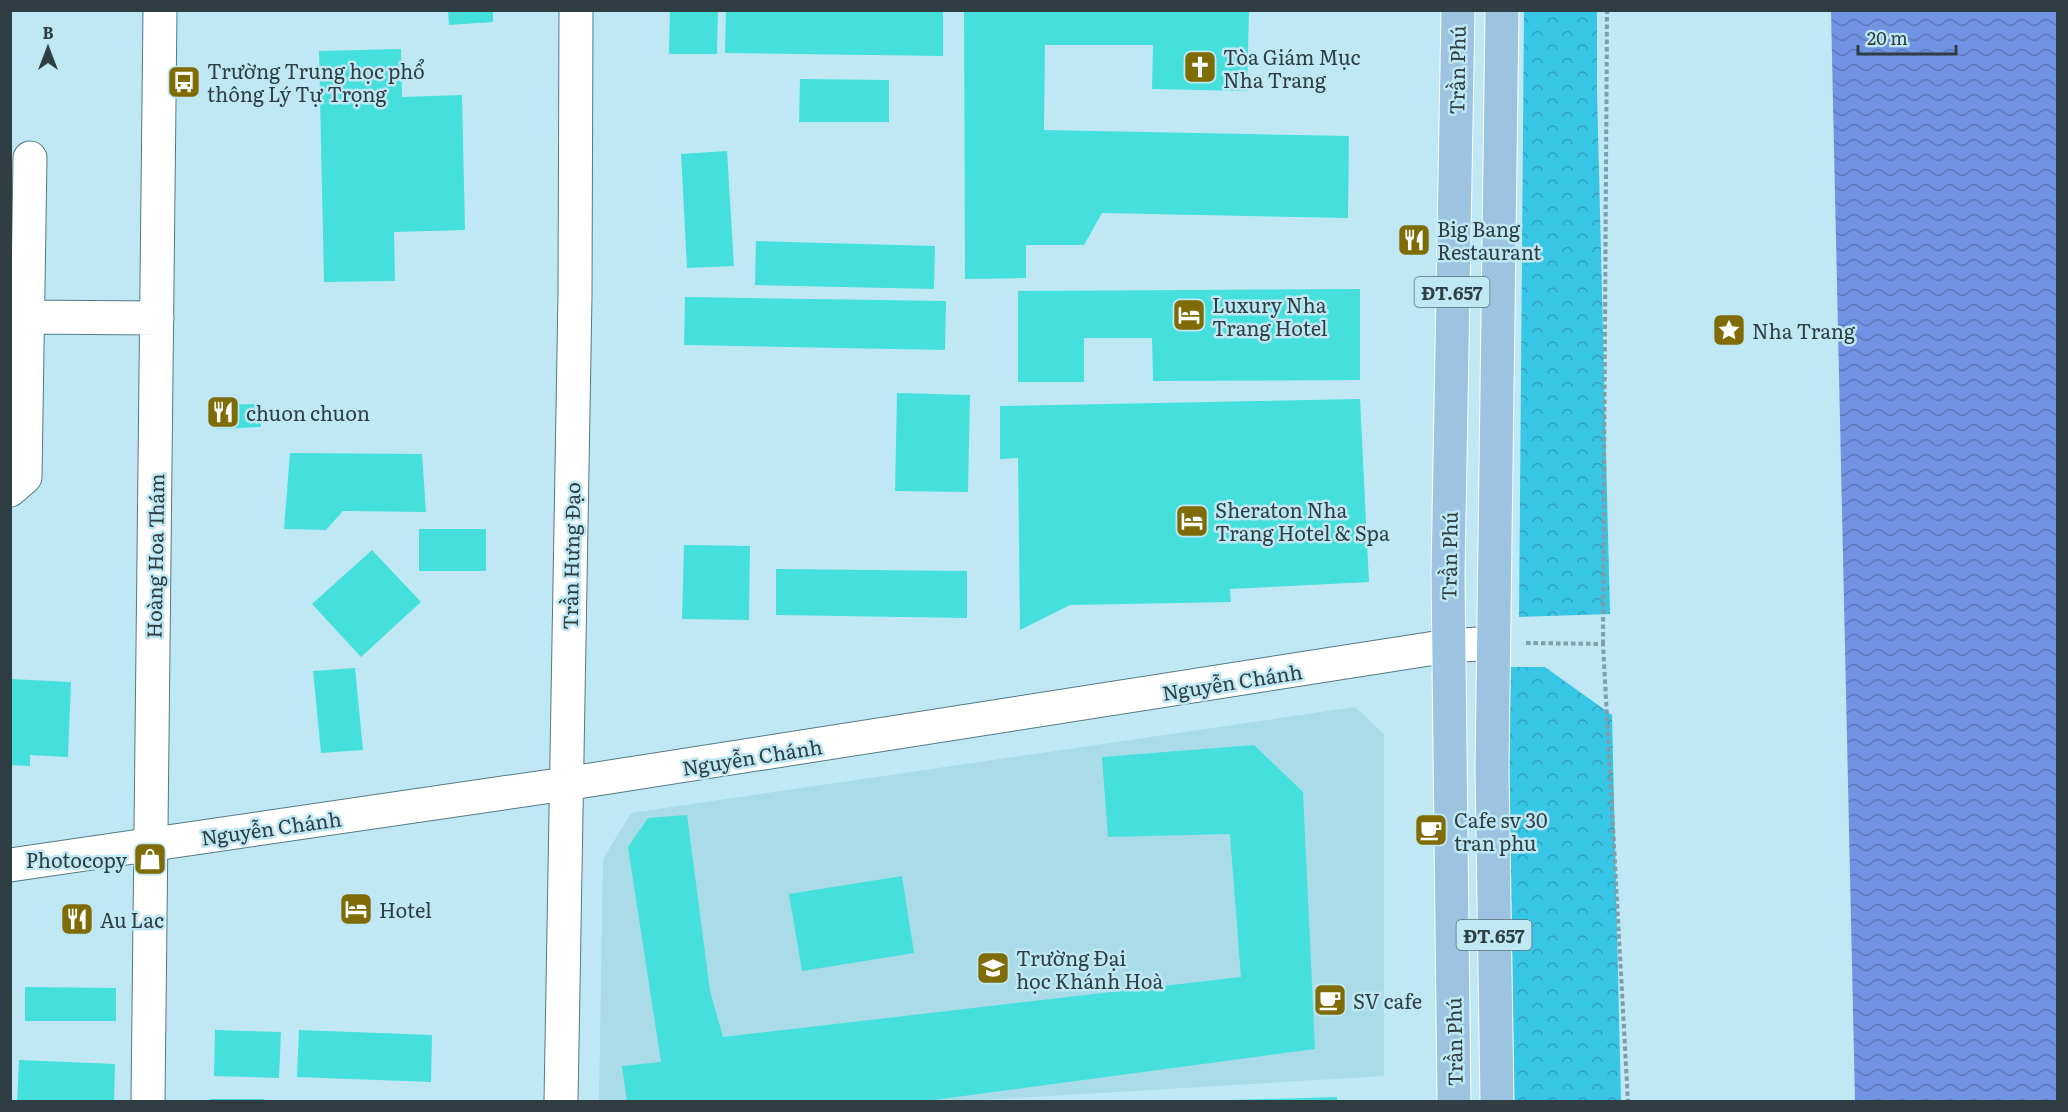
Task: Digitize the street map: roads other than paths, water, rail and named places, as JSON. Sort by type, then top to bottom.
[{"type":"main road","name":"Trần Phú","points":[[1454,1101],[1448,646],[1458,10]]},
{"type":"main road","name":"ĐT.657","points":[[1497,1101],[1492,769],[1502,10]]},
{"type":"street","name":"Hoàng Hoa Thám","points":[[148,1101],[160,10]]},
{"type":"street","name":"Trần Hưng Đạo","points":[[561,1101],[575,307],[576,10]]},
{"type":"street","points":[[10,490],[25,477],[30,158]]},
{"type":"street","points":[[26,317],[157,318]]},
{"type":"street","name":"Nguyễn Chánh","points":[[10,865],[565,784],[1448,646],[1493,643]]},
{"type":"water","points":[[1831,11],[2057,11],[2057,1101],[1855,1101]]},
{"type":"place","name":"Tòa Giám Mục Nha Trang","points":[[1200,67]]},
{"type":"place","name":"Trường Trung học phổ thông Lý Tự Trọng","points":[[184,82]]},
{"type":"place","name":"Big Bang Restaurant","points":[[1414,240]]},
{"type":"place","name":"Luxury Nha Trang Hotel","points":[[1189,315]]},
{"type":"place","name":"Nha Trang","points":[[1729,330]]},
{"type":"place","name":"chuon chuon","points":[[223,412]]},
{"type":"place","name":"Sheraton Nha Trang Hotel & Spa","points":[[1192,521]]},
{"type":"place","name":"Cafe sv 30 tran phu","points":[[1431,830]]},
{"type":"place","name":"Photocopy","points":[[150,859]]},
{"type":"place","name":"Hotel","points":[[356,909]]},
{"type":"place","name":"Au Lac","points":[[77,919]]},
{"type":"place","name":"Trường Đại học Khánh Hoà","points":[[993,968]]},
{"type":"place","name":"SV cafe","points":[[1330,1000]]}]
